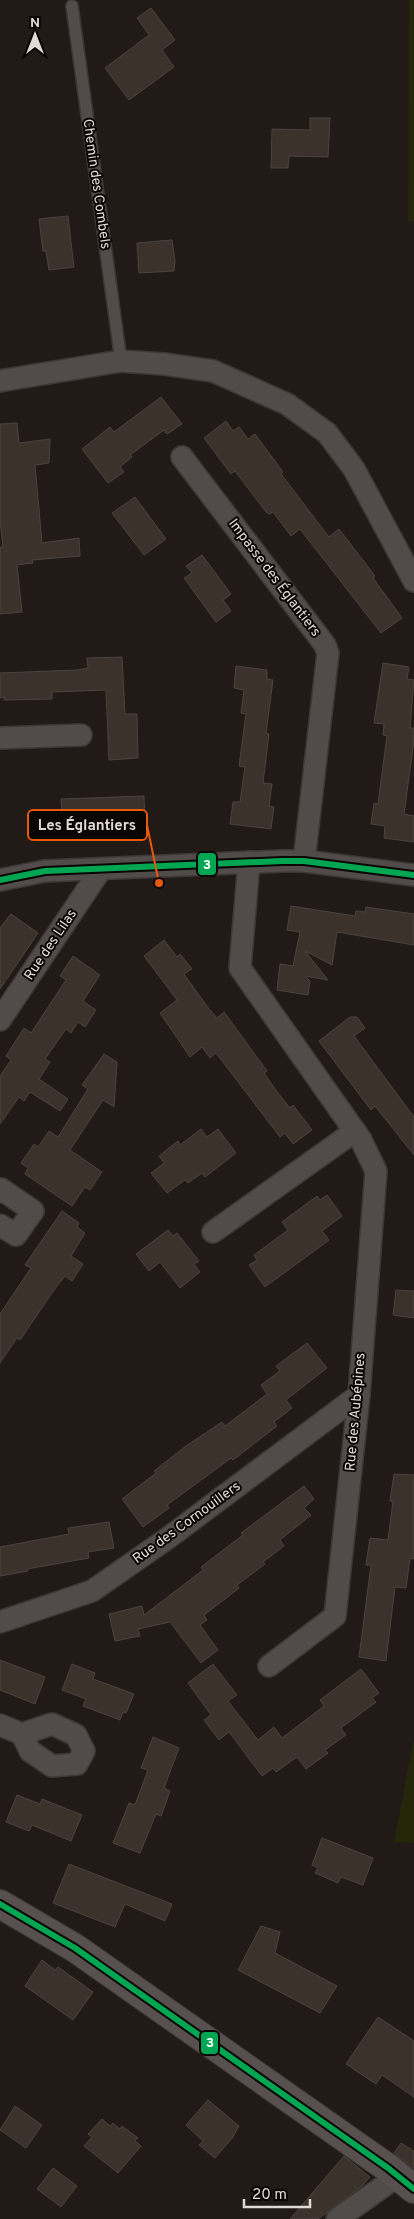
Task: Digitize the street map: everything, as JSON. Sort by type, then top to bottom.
[{"type":"street","points":[[0,381],[121,361],[164,364],[213,371],[287,404],[327,432],[354,469],[414,581]]},
{"type":"street","name":"Impasse des Églantiers","points":[[182,457],[325,645],[328,654],[304,861]]},
{"type":"street","points":[[0,738],[81,735]]},
{"type":"street","points":[[0,880],[45,871],[304,861],[414,875]]},
{"type":"street","name":"Rue des Aubépines","points":[[249,862],[240,968],[355,1131],[376,1172],[358,1395],[335,1616],[270,1666]]},
{"type":"street","name":"Rue des Lilas","points":[[0,1020],[101,869]]},
{"type":"street","points":[[213,1232],[355,1131]]},
{"type":"street","points":[[0,1192],[2,1189],[33,1211],[16,1236],[0,1225]]},
{"type":"street","name":"Rue des Cornouillers","points":[[0,1622],[92,1591],[358,1395]]},
{"type":"street","points":[[0,1725],[22,1734]]},
{"type":"street","points":[[0,1904],[75,1948],[406,2182],[337,2219]]},
{"type":"lane","name":"Chemin des Combels","points":[[72,6],[121,361]]},
{"type":"green space","points":[[409,0],[414,0],[414,221],[408,222]]},
{"type":"green space","points":[[414,1739],[414,1843],[394,1842]]},
{"type":"building","points":[[151,8],[175,40],[162,50],[174,67],[129,100],[105,68],[149,35],[137,18]]},
{"type":"building","points":[[310,118],[330,118],[328,157],[289,156],[288,168],[271,168],[272,129],[310,130]]},
{"type":"building","points":[[68,216],[74,267],[49,270],[46,251],[43,251],[39,219]]},
{"type":"building","points":[[172,240],[175,261],[174,271],[139,273],[137,243]]},
{"type":"building","points":[[161,397],[182,424],[167,434],[164,430],[130,455],[132,457],[120,467],[124,472],[108,483],[82,449],[110,427],[114,432]]},
{"type":"building","points":[[226,421],[233,431],[239,427],[248,439],[255,434],[283,472],[281,474],[329,537],[339,529],[375,576],[373,578],[402,618],[381,633],[300,529],[291,536],[273,512],[270,514],[266,512],[235,471],[231,474],[204,438]]},
{"type":"building","points":[[17,423],[19,443],[50,439],[49,463],[35,465],[42,543],[79,538],[80,556],[32,560],[33,563],[17,565],[22,612],[0,614],[0,547],[3,547],[0,520],[0,424]]},
{"type":"building","points":[[135,497],[166,539],[144,555],[112,513]]},
{"type":"building","points":[[202,555],[231,594],[223,600],[231,611],[216,622],[184,578],[192,573],[186,566]]},
{"type":"building","points":[[122,657],[125,714],[137,714],[138,758],[109,760],[106,690],[52,692],[52,699],[4,700],[4,697],[0,698],[0,673],[77,670],[88,668],[87,658]]},
{"type":"building","points":[[383,663],[409,667],[407,679],[414,680],[410,728],[414,728],[414,740],[404,814],[414,816],[414,842],[384,838],[385,826],[371,824],[374,803],[378,804],[387,736],[383,735],[384,724],[374,723]]},
{"type":"building","points":[[236,666],[267,670],[267,679],[273,680],[266,733],[269,734],[263,783],[272,784],[269,806],[274,807],[271,829],[230,824],[233,802],[240,802],[245,767],[239,766],[246,714],[241,713],[244,690],[234,688]]},
{"type":"building","points":[[144,796],[145,824],[107,825],[107,829],[79,830],[78,825],[63,826],[61,799]]},
{"type":"building","points":[[291,906],[355,916],[356,911],[365,912],[366,907],[414,914],[414,945],[337,932],[332,965],[305,951],[328,980],[305,976],[310,981],[308,995],[277,990],[280,964],[293,966],[300,932],[287,930]]},
{"type":"building","points":[[11,914],[38,933],[0,989],[0,928]]},
{"type":"building","points":[[164,940],[177,957],[180,954],[192,969],[184,974],[209,1009],[217,1018],[224,1012],[267,1071],[264,1073],[278,1093],[290,1108],[293,1105],[312,1130],[293,1144],[285,1133],[280,1137],[216,1053],[210,1058],[202,1047],[190,1057],[160,1013],[177,1000],[144,956]]},
{"type":"building","points":[[73,956],[100,975],[83,1001],[96,1010],[85,1027],[78,1022],[71,1033],[66,1029],[45,1059],[50,1062],[39,1079],[68,1099],[60,1111],[30,1092],[24,1101],[19,1097],[0,1124],[0,1076],[11,1060],[6,1056],[24,1028],[31,1033],[66,980],[60,976]]},
{"type":"building","points":[[350,1017],[357,1017],[365,1028],[354,1036],[414,1117],[414,1155],[375,1106],[371,1110],[319,1041]]},
{"type":"building","points":[[104,1054],[117,1062],[114,1107],[103,1100],[70,1150],[102,1172],[90,1190],[85,1187],[72,1206],[25,1174],[28,1168],[21,1163],[34,1144],[38,1147],[49,1131],[58,1137],[88,1089],[82,1085]]},
{"type":"building","points":[[201,1129],[207,1137],[218,1129],[236,1153],[205,1177],[202,1173],[188,1183],[185,1180],[167,1193],[151,1173],[164,1163],[159,1156],[178,1141],[180,1145]]},
{"type":"building","points":[[327,1195],[342,1216],[322,1231],[329,1240],[265,1287],[249,1265],[257,1260],[254,1255],[288,1230],[282,1222],[317,1196],[320,1200]]},
{"type":"building","points":[[62,1211],[79,1223],[77,1227],[85,1233],[71,1256],[83,1264],[72,1281],[65,1276],[20,1340],[17,1338],[0,1363],[0,1314],[31,1268],[25,1265]]},
{"type":"building","points":[[168,1230],[173,1236],[177,1233],[199,1261],[194,1264],[200,1272],[180,1288],[160,1262],[149,1271],[136,1254]]},
{"type":"building","points":[[396,1290],[414,1291],[414,1318],[393,1315]]},
{"type":"building","points":[[307,1343],[327,1368],[286,1400],[292,1408],[274,1422],[277,1426],[233,1460],[231,1458],[167,1505],[169,1508],[143,1527],[122,1499],[156,1473],[154,1471],[186,1446],[222,1422],[225,1426],[267,1394],[261,1385],[280,1371],[276,1366]]},
{"type":"building","points":[[394,1474],[414,1475],[414,1559],[410,1558],[406,1588],[395,1587],[386,1661],[359,1657],[371,1565],[366,1565],[370,1538],[388,1540],[393,1501],[390,1501]]},
{"type":"building","points":[[304,1486],[314,1499],[304,1508],[311,1515],[280,1540],[284,1546],[263,1562],[265,1564],[237,1585],[239,1588],[204,1615],[207,1620],[200,1625],[218,1650],[201,1663],[170,1622],[138,1629],[140,1636],[115,1641],[109,1614],[142,1606],[144,1615],[203,1570],[201,1567],[243,1535],[241,1533]]},
{"type":"building","points":[[109,1522],[114,1548],[88,1552],[89,1558],[27,1569],[28,1571],[0,1576],[0,1547],[69,1534],[68,1528]]},
{"type":"building","points":[[0,1660],[45,1677],[35,1704],[0,1690]]},
{"type":"building","points":[[72,1664],[95,1673],[93,1679],[134,1694],[126,1713],[123,1712],[120,1720],[83,1706],[86,1699],[62,1690]]},
{"type":"building","points":[[213,1664],[237,1695],[228,1701],[258,1740],[274,1727],[282,1738],[324,1706],[320,1700],[361,1669],[379,1693],[372,1698],[376,1702],[341,1728],[346,1735],[325,1750],[328,1753],[306,1769],[297,1757],[276,1772],[273,1768],[262,1776],[229,1732],[219,1740],[204,1720],[211,1715],[188,1683]]},
{"type":"building","points":[[153,1737],[179,1748],[164,1788],[170,1791],[161,1816],[156,1814],[140,1853],[113,1843],[129,1803],[135,1805],[148,1770],[141,1768]]},
{"type":"building","points":[[17,1795],[40,1804],[42,1799],[82,1815],[71,1841],[32,1825],[29,1831],[6,1822]]},
{"type":"building","points":[[322,1838],[373,1858],[363,1885],[341,1877],[338,1883],[315,1873],[318,1868],[312,1865]]},
{"type":"building","points":[[69,1864],[172,1904],[165,1921],[125,1904],[115,1927],[53,1903]]},
{"type":"building","points":[[261,1926],[280,1932],[275,1953],[337,1986],[320,2013],[238,1970]]},
{"type":"building","points":[[42,1960],[55,1970],[58,1967],[93,1992],[73,2020],[25,1986]]},
{"type":"building","points":[[378,2017],[414,2041],[414,2097],[382,2075],[376,2084],[346,2064]]},
{"type":"building","points":[[208,2100],[239,2126],[233,2137],[215,2158],[199,2145],[203,2141],[186,2125]]},
{"type":"building","points":[[15,2106],[42,2125],[26,2148],[0,2130]]},
{"type":"building","points":[[102,2119],[110,2126],[113,2123],[120,2129],[122,2126],[138,2138],[135,2141],[141,2146],[118,2173],[84,2146],[92,2137],[88,2134]]},
{"type":"building","points":[[401,2143],[414,2151],[414,2169],[394,2153]]},
{"type":"building","points":[[344,2156],[370,2177],[362,2186],[318,2219],[290,2219]]},
{"type":"building","points":[[53,2168],[77,2186],[61,2207],[37,2189]]},
{"type":"transit line","name":"3","points":[[0,880],[45,871],[282,861],[304,861],[414,875]]},
{"type":"transit line","name":"3","points":[[0,1904],[75,1948],[388,2168],[414,2189]]},
{"type":"place","name":"Les Églantiers","points":[[159,883]]}]
